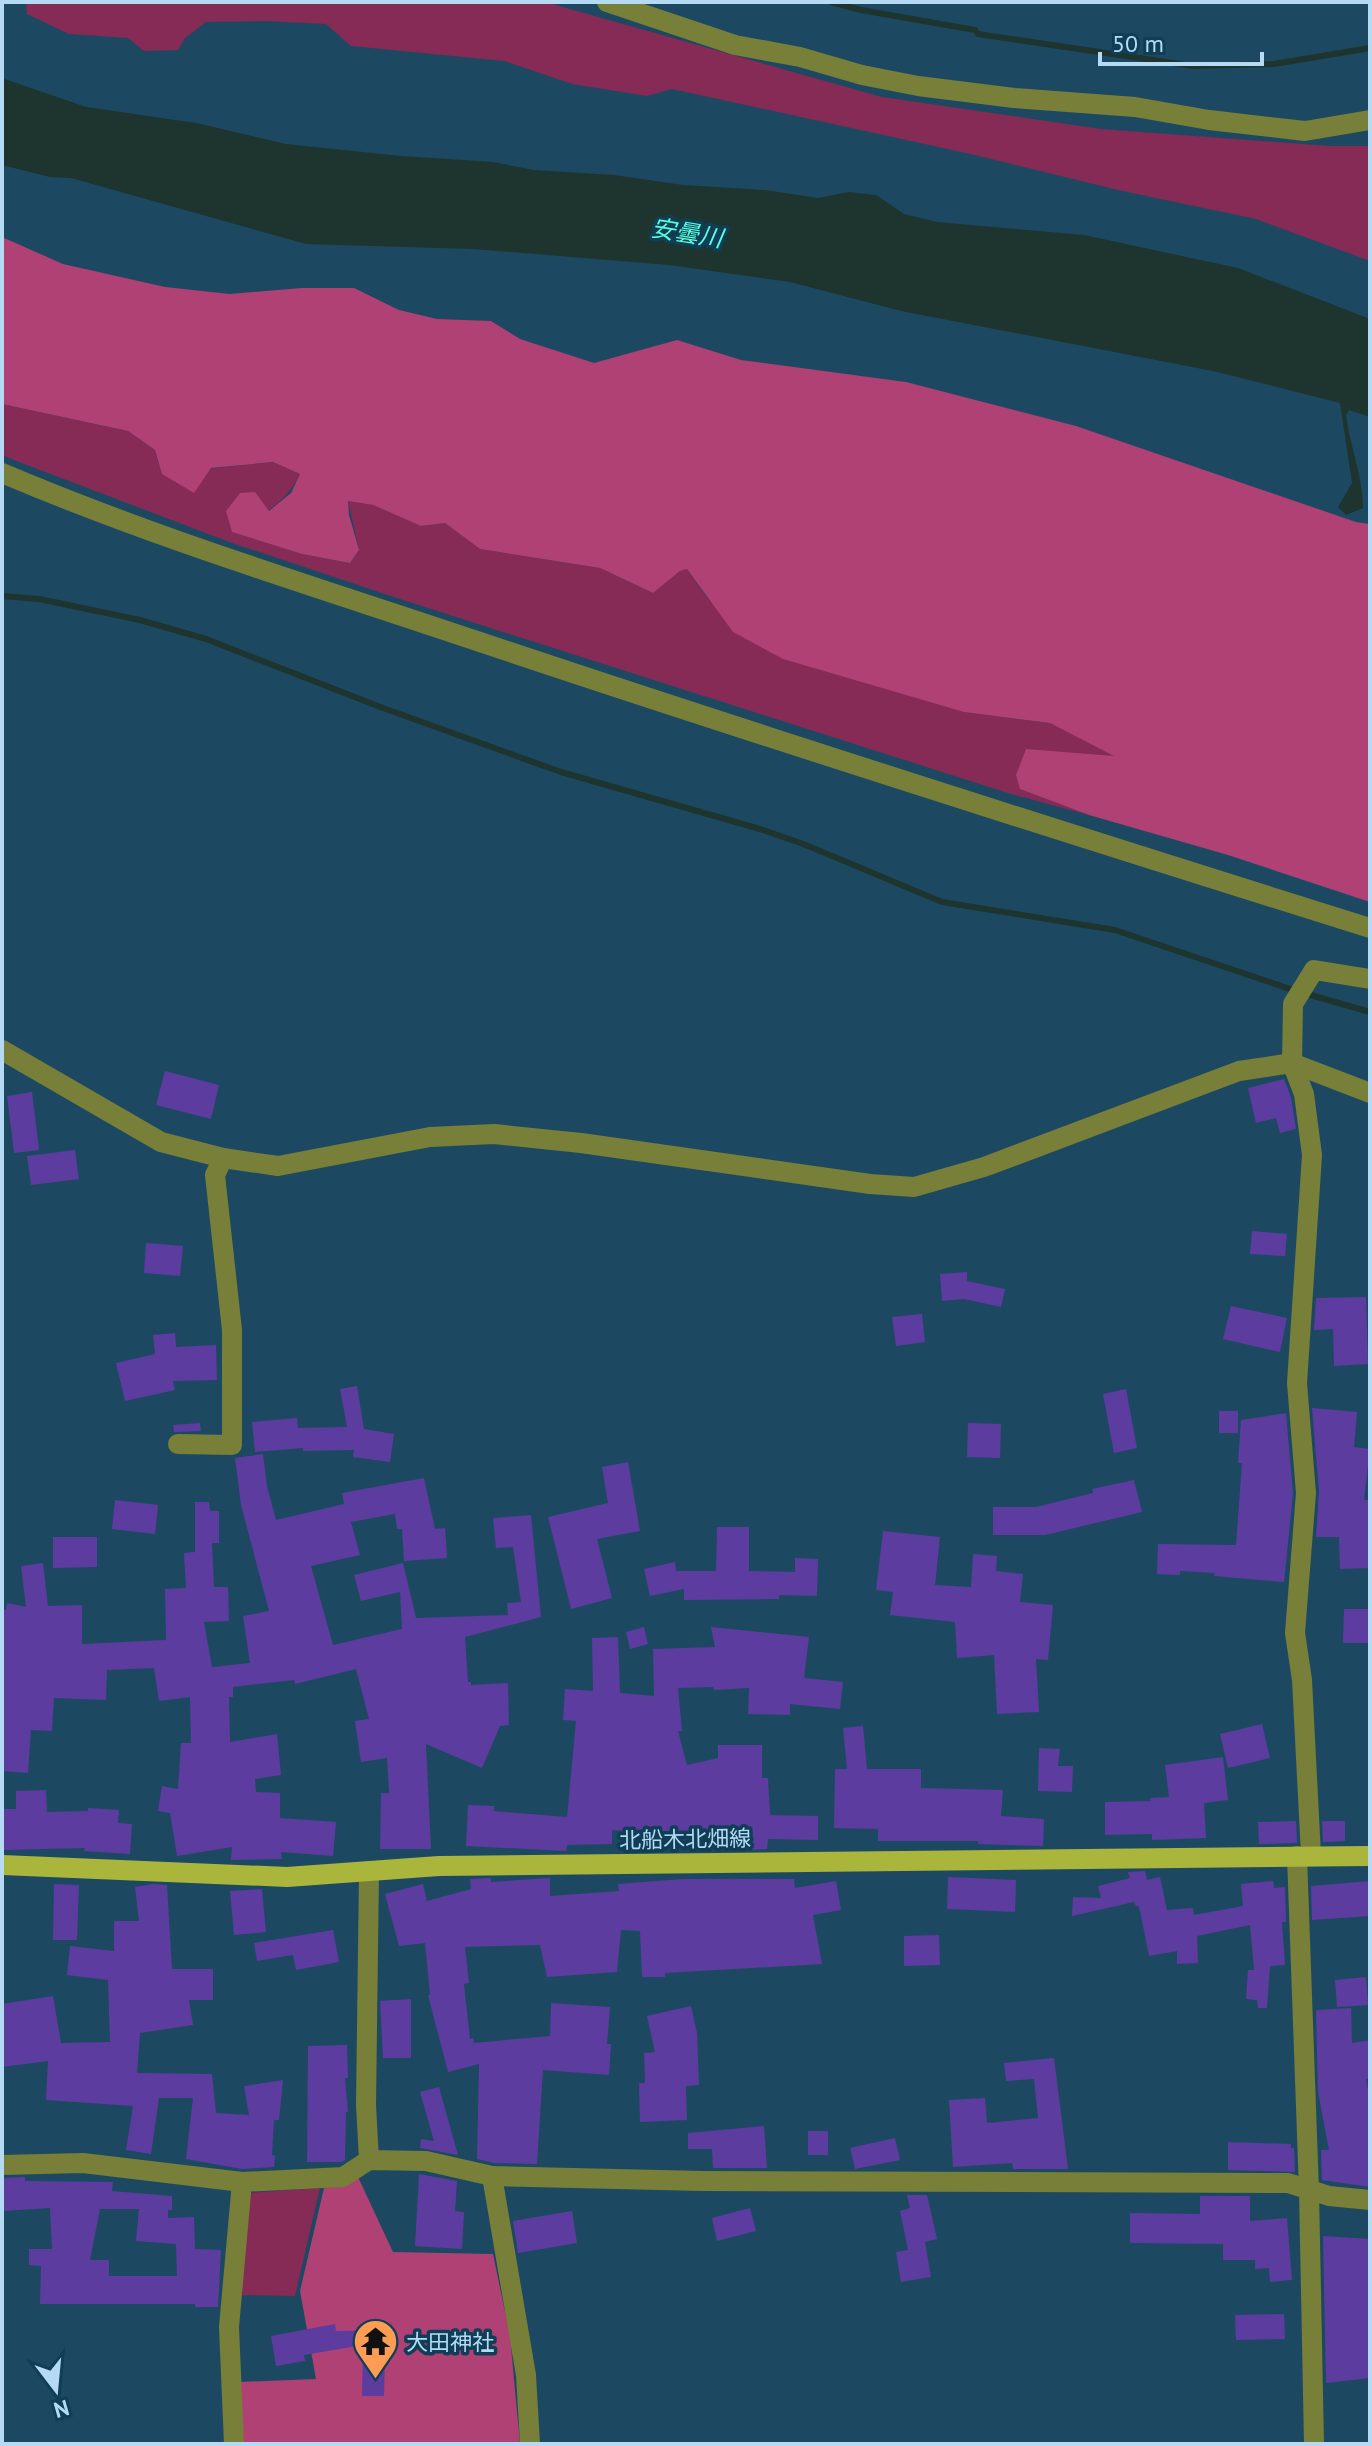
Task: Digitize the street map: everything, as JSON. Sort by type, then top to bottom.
[{"type":"main road","name":"北船木北畑線","points":[[2,1865],[287,1877],[439,1866],[1370,1856]]},
{"type":"street","points":[[607,2],[735,45],[800,57],[862,75],[918,86],[1014,98],[1135,107],[1209,120],[1305,131],[1370,120]]},
{"type":"street","points":[[2,473],[74,503],[192,545],[585,677],[1370,928]]},
{"type":"street","points":[[1314,2444],[1302,1680],[1295,1633],[1306,1493],[1297,1383],[1312,1155],[1304,1094],[1292,1063],[1293,1004],[1314,970],[1370,979]]},
{"type":"street","points":[[2,1050],[161,1142],[223,1158],[278,1166],[430,1137],[494,1134],[581,1143],[870,1184],[914,1187],[984,1167],[1239,1071],[1292,1063],[1370,1093]]},
{"type":"street","points":[[178,1444],[232,1445],[232,1330],[215,1175],[223,1158]]},
{"type":"street","points":[[369,1871],[366,2105],[369,2160]]},
{"type":"street","points":[[2,2165],[83,2163],[242,2182],[343,2177],[369,2160],[426,2161],[492,2176],[703,2181],[1288,2183],[1329,2196],[1370,2200]]},
{"type":"street","points":[[492,2176],[526,2375],[530,2444]]},
{"type":"street","points":[[234,2444],[229,2327],[242,2182]]},
{"type":"shaded area","points":[[26,2],[545,2],[882,97],[1101,129],[1329,146],[1370,146],[1370,261],[1256,219],[672,89],[647,96],[572,84],[504,61],[351,46],[326,24],[206,22],[185,38],[178,50],[144,51],[128,38],[69,34],[27,14]]},
{"type":"shaded area","points":[[2,237],[63,264],[165,287],[230,294],[302,288],[354,288],[399,310],[437,319],[491,321],[520,339],[594,363],[677,340],[741,360],[906,382],[1076,426],[1356,522],[1370,524],[1370,902],[1228,855],[1089,815],[1020,789],[1016,775],[1026,749],[1114,756],[1050,723],[964,712],[783,659],[733,632],[687,569],[680,571],[653,593],[600,568],[480,549],[445,523],[421,526],[373,505],[348,501],[359,550],[350,563],[302,554],[232,532],[226,511],[240,493],[255,492],[269,511],[291,493],[300,474],[273,462],[211,468],[194,493],[162,474],[155,450],[128,431],[2,404]]},
{"type":"shaded area","points":[[2,404],[128,431],[155,450],[162,474],[273,462],[300,474],[280,501],[232,532],[302,554],[350,563],[359,550],[348,501],[373,505],[421,526],[445,523],[480,549],[600,568],[653,593],[680,571],[687,569],[708,599],[964,712],[1050,723],[1116,756],[1094,756],[1020,789],[1089,815],[1011,794],[232,543],[19,462],[2,455]]},
{"type":"shaded area","points":[[358,2177],[393,2252],[493,2254],[510,2336],[520,2444],[243,2444],[239,2382],[316,2379],[300,2291],[324,2188]]},
{"type":"shaded area","points":[[320,2188],[295,2296],[242,2295],[248,2193]]},
{"type":"water","name":"安曇川","points":[[2,78],[86,107],[196,123],[286,144],[493,162],[534,170],[614,175],[818,198],[849,192],[876,195],[904,214],[937,222],[1084,235],[1238,268],[1370,319],[1370,417],[1349,410],[1346,415],[1363,508],[1346,515],[1338,507],[1352,483],[1340,403],[1213,371],[901,311],[790,282],[669,265],[474,249],[306,244],[71,178],[50,177],[2,165]]},
{"type":"building","points":[[165,1071],[219,1085],[211,1119],[156,1105]]},
{"type":"building","points":[[1284,1079],[1291,1097],[1296,1129],[1280,1133],[1276,1118],[1256,1123],[1248,1088]]},
{"type":"building","points":[[32,1092],[39,1150],[14,1153],[7,1096]]},
{"type":"building","points":[[75,1150],[79,1179],[31,1185],[27,1156]]},
{"type":"building","points":[[1252,1231],[1287,1234],[1285,1256],[1250,1254]]},
{"type":"building","points":[[146,1243],[183,1246],[180,1276],[144,1273]]},
{"type":"building","points":[[967,1272],[967,1281],[1005,1289],[1001,1307],[964,1299],[942,1301],[940,1274]]},
{"type":"building","points":[[1366,1297],[1368,1364],[1334,1366],[1333,1329],[1314,1330],[1316,1298]]},
{"type":"building","points":[[1231,1306],[1287,1318],[1280,1352],[1223,1339]]},
{"type":"building","points":[[922,1314],[925,1342],[896,1346],[892,1317]]},
{"type":"building","points":[[175,1333],[176,1347],[216,1345],[217,1380],[173,1381],[175,1390],[125,1401],[116,1363],[155,1354],[153,1335]]},
{"type":"building","points":[[357,1386],[364,1429],[394,1434],[390,1462],[353,1457],[354,1450],[303,1451],[303,1448],[255,1452],[252,1422],[297,1418],[298,1428],[347,1427],[340,1389]]},
{"type":"building","points":[[1126,1389],[1137,1448],[1114,1453],[1103,1394]]},
{"type":"building","points":[[1312,1408],[1357,1412],[1354,1447],[1370,1449],[1364,1500],[1370,1500],[1370,1568],[1340,1569],[1339,1537],[1316,1537],[1319,1492]]},
{"type":"building","points":[[1219,1411],[1238,1411],[1238,1433],[1219,1433]]},
{"type":"building","points":[[1286,1413],[1293,1493],[1284,1582],[1214,1576],[1215,1573],[1180,1571],[1180,1575],[1157,1574],[1158,1544],[1236,1545],[1242,1463],[1238,1463],[1241,1420]]},
{"type":"building","points":[[200,1423],[201,1431],[174,1432],[173,1425]]},
{"type":"building","points":[[968,1423],[1001,1424],[1000,1458],[967,1457]]},
{"type":"building","points":[[263,1454],[276,1520],[344,1504],[342,1493],[424,1478],[435,1529],[445,1528],[447,1558],[404,1561],[402,1529],[397,1529],[395,1514],[351,1522],[360,1555],[311,1566],[333,1645],[402,1629],[400,1592],[361,1601],[354,1575],[403,1563],[416,1618],[508,1615],[507,1603],[521,1602],[513,1547],[496,1548],[493,1518],[531,1515],[541,1617],[465,1637],[468,1682],[471,1685],[508,1683],[509,1725],[500,1726],[482,1768],[426,1744],[431,1849],[380,1849],[381,1793],[389,1793],[387,1758],[361,1762],[355,1721],[369,1719],[356,1669],[295,1684],[294,1680],[233,1687],[233,1697],[229,1697],[230,1742],[277,1734],[281,1775],[255,1779],[256,1792],[280,1793],[280,1818],[336,1822],[333,1856],[281,1852],[282,1859],[231,1860],[232,1847],[177,1856],[170,1813],[158,1811],[162,1786],[178,1789],[181,1743],[191,1743],[190,1697],[159,1701],[154,1668],[107,1670],[106,1700],[54,1698],[52,1731],[31,1730],[28,1773],[2,1771],[2,1609],[6,1610],[7,1603],[26,1607],[21,1566],[43,1563],[48,1606],[82,1605],[82,1644],[166,1640],[165,1589],[186,1588],[184,1553],[195,1552],[195,1502],[209,1502],[210,1511],[219,1511],[219,1543],[212,1543],[214,1587],[228,1587],[229,1621],[204,1622],[212,1667],[250,1663],[243,1616],[269,1611],[241,1505],[235,1458]]},
{"type":"building","points":[[628,1462],[640,1531],[597,1539],[612,1598],[571,1609],[548,1517],[608,1503],[602,1467]]},
{"type":"building","points":[[1134,1480],[1142,1512],[1045,1535],[993,1535],[993,1507],[1036,1507],[1093,1493],[1092,1489]]},
{"type":"building","points":[[115,1500],[158,1505],[155,1534],[112,1529]]},
{"type":"building","points":[[717,1527],[749,1527],[749,1571],[795,1572],[795,1558],[818,1559],[817,1596],[684,1600],[684,1589],[650,1596],[644,1569],[675,1562],[676,1571],[716,1571]]},
{"type":"building","points":[[883,1531],[940,1537],[935,1585],[971,1587],[973,1554],[997,1556],[996,1571],[1023,1574],[1020,1602],[1053,1605],[1048,1660],[1036,1659],[1039,1712],[997,1714],[994,1655],[957,1658],[955,1622],[890,1615],[893,1592],[876,1590]]},
{"type":"building","points":[[53,1537],[97,1537],[97,1567],[53,1568]]},
{"type":"building","points":[[1344,1609],[1370,1609],[1370,1643],[1343,1643]]},
{"type":"building","points":[[644,1627],[648,1644],[630,1649],[626,1632]]},
{"type":"building","points":[[711,1627],[809,1637],[804,1678],[843,1682],[840,1709],[790,1704],[790,1715],[748,1714],[749,1688],[678,1688],[682,1731],[678,1731],[687,1765],[718,1758],[718,1745],[762,1745],[762,1778],[768,1778],[770,1815],[818,1816],[818,1840],[768,1839],[767,1849],[743,1850],[725,1848],[726,1838],[612,1830],[612,1844],[567,1845],[566,1851],[466,1846],[468,1805],[494,1806],[494,1811],[567,1817],[576,1721],[563,1720],[565,1689],[593,1691],[592,1638],[618,1637],[620,1693],[654,1696],[653,1649],[715,1647]]},
{"type":"building","points":[[1262,1724],[1270,1758],[1228,1768],[1220,1734]]},
{"type":"building","points":[[863,1726],[867,1769],[921,1769],[921,1788],[1003,1790],[1001,1816],[1044,1819],[1043,1846],[978,1844],[978,1841],[878,1841],[878,1829],[834,1828],[835,1769],[847,1769],[843,1728]]},
{"type":"building","points":[[1039,1748],[1060,1749],[1058,1766],[1073,1766],[1072,1792],[1038,1791]]},
{"type":"building","points":[[1223,1757],[1228,1800],[1204,1803],[1206,1838],[1152,1840],[1152,1834],[1105,1835],[1105,1802],[1151,1801],[1150,1798],[1169,1797],[1165,1765]]},
{"type":"building","points":[[46,1790],[47,1812],[88,1811],[88,1808],[119,1810],[118,1823],[132,1824],[130,1854],[84,1851],[85,1848],[2,1850],[2,1809],[16,1809],[16,1791]]},
{"type":"building","points":[[1296,1821],[1297,1843],[1259,1844],[1258,1822]]},
{"type":"building","points":[[1322,1821],[1345,1821],[1345,1841],[1323,1842]]},
{"type":"building","points":[[1145,1871],[1147,1880],[1160,1877],[1167,1910],[1193,1908],[1194,1915],[1243,1906],[1241,1884],[1273,1881],[1274,1888],[1285,1887],[1286,1922],[1282,1922],[1285,1965],[1270,1966],[1267,2008],[1258,2008],[1257,2000],[1246,1999],[1248,1970],[1254,1970],[1250,1925],[1197,1936],[1198,1963],[1177,1964],[1177,1951],[1149,1956],[1139,1906],[1134,1902],[1072,1916],[1073,1897],[1101,1898],[1098,1886],[1130,1878],[1128,1872]]},
{"type":"building","points":[[948,1877],[1016,1880],[1015,1912],[947,1909]]},
{"type":"building","points":[[491,1878],[491,1882],[550,1878],[550,1896],[619,1891],[618,1884],[682,1879],[794,1879],[795,1888],[836,1881],[841,1910],[813,1915],[822,1964],[642,1977],[640,1931],[621,1930],[617,1972],[547,1977],[540,1945],[465,1947],[469,1983],[464,1984],[470,2039],[473,2038],[474,2043],[550,2036],[551,2003],[610,2007],[607,2044],[611,2044],[609,2075],[543,2070],[537,2164],[494,2163],[477,2159],[479,2064],[448,2072],[428,1995],[425,1943],[399,1946],[385,1894],[423,1884],[427,1901],[471,1889],[470,1879]]},
{"type":"building","points":[[1370,1881],[1370,1916],[1312,1920],[1311,1886]]},
{"type":"building","points":[[54,1884],[79,1885],[77,1940],[53,1940]]},
{"type":"building","points":[[167,1885],[172,1969],[213,1969],[213,2000],[189,2000],[193,2025],[140,2033],[137,2073],[212,2074],[216,2113],[249,2115],[244,2086],[283,2080],[279,2120],[274,2120],[274,2167],[242,2169],[186,2159],[193,2098],[159,2098],[151,2154],[126,2150],[133,2106],[46,2100],[48,2061],[2,2067],[2,2004],[53,1996],[61,2043],[110,2042],[108,1980],[67,1975],[70,1946],[114,1951],[114,1921],[139,1921],[135,1887]]},
{"type":"building","points":[[262,1889],[266,1932],[234,1935],[230,1891]]},
{"type":"building","points":[[333,1930],[339,1962],[296,1970],[293,1955],[257,1961],[254,1943]]},
{"type":"building","points":[[939,1935],[940,1965],[904,1966],[904,1936]]},
{"type":"building","points":[[1366,1977],[1368,2005],[1337,2007],[1335,1980]]},
{"type":"building","points":[[411,1999],[411,2058],[383,2058],[380,2001]]},
{"type":"building","points":[[691,2006],[697,2033],[699,2085],[686,2086],[687,2120],[640,2122],[639,2083],[645,2083],[644,2053],[655,2052],[647,2016]]},
{"type":"building","points":[[1351,2008],[1352,2043],[1370,2040],[1370,2078],[1366,2079],[1370,2100],[1370,2187],[1322,2180],[1321,2150],[1329,2150],[1318,2092],[1316,2010]]},
{"type":"building","points":[[347,2045],[345,2160],[307,2162],[308,2046]]},
{"type":"building","points":[[1054,2058],[1068,2169],[1013,2169],[1012,2163],[953,2167],[949,2100],[985,2098],[987,2123],[1038,2118],[1034,2079],[1006,2081],[1004,2063]]},
{"type":"building","points":[[439,2087],[458,2155],[420,2148],[421,2139],[434,2141],[420,2092]]},
{"type":"building","points":[[764,2126],[767,2168],[713,2168],[712,2149],[688,2149],[688,2133]]},
{"type":"building","points":[[808,2131],[828,2131],[828,2155],[808,2155]]},
{"type":"building","points":[[895,2138],[900,2160],[855,2169],[850,2148]]},
{"type":"building","points":[[1228,2142],[1291,2144],[1294,2148],[1295,2172],[1228,2170]]},
{"type":"building","points":[[419,2174],[457,2181],[455,2211],[464,2212],[462,2249],[415,2246]]},
{"type":"building","points":[[2,2178],[113,2182],[112,2191],[172,2196],[172,2210],[168,2210],[168,2218],[194,2217],[195,2249],[221,2250],[218,2307],[195,2307],[195,2304],[40,2304],[41,2266],[29,2265],[29,2249],[52,2249],[50,2208],[2,2211]],"holes":[[[100,2209],[139,2209],[136,2241],[176,2244],[177,2276],[109,2276],[109,2260],[90,2260]]]},
{"type":"building","points":[[907,2195],[927,2195],[937,2239],[925,2242],[931,2277],[901,2282],[896,2252],[908,2250],[900,2211],[910,2208]]},
{"type":"building","points":[[1200,2196],[1250,2196],[1250,2221],[1287,2218],[1292,2280],[1270,2282],[1269,2268],[1255,2269],[1255,2260],[1223,2260],[1223,2244],[1130,2243],[1130,2213],[1200,2214]]},
{"type":"building","points":[[750,2208],[756,2231],[717,2241],[712,2218]]},
{"type":"building","points":[[572,2211],[577,2243],[518,2253],[513,2221]]},
{"type":"building","points":[[1323,2236],[1370,2239],[1370,2378],[1326,2383]]},
{"type":"building","points":[[1284,2314],[1285,2339],[1236,2340],[1235,2315]]},
{"type":"building","points":[[335,2324],[336,2331],[391,2330],[392,2340],[382,2342],[382,2358],[385,2358],[384,2396],[362,2396],[363,2345],[304,2355],[305,2361],[276,2366],[271,2336]]},
{"type":"waterway","points":[[831,2],[975,30],[978,34],[1193,66],[1274,64],[1370,48]]},
{"type":"waterway","points":[[2,596],[39,599],[140,620],[206,639],[383,708],[561,772],[806,845],[942,902],[1115,930],[1293,990],[1370,1012]]},
{"type":"place","name":"大田神社","points":[[375,2381]]}]
